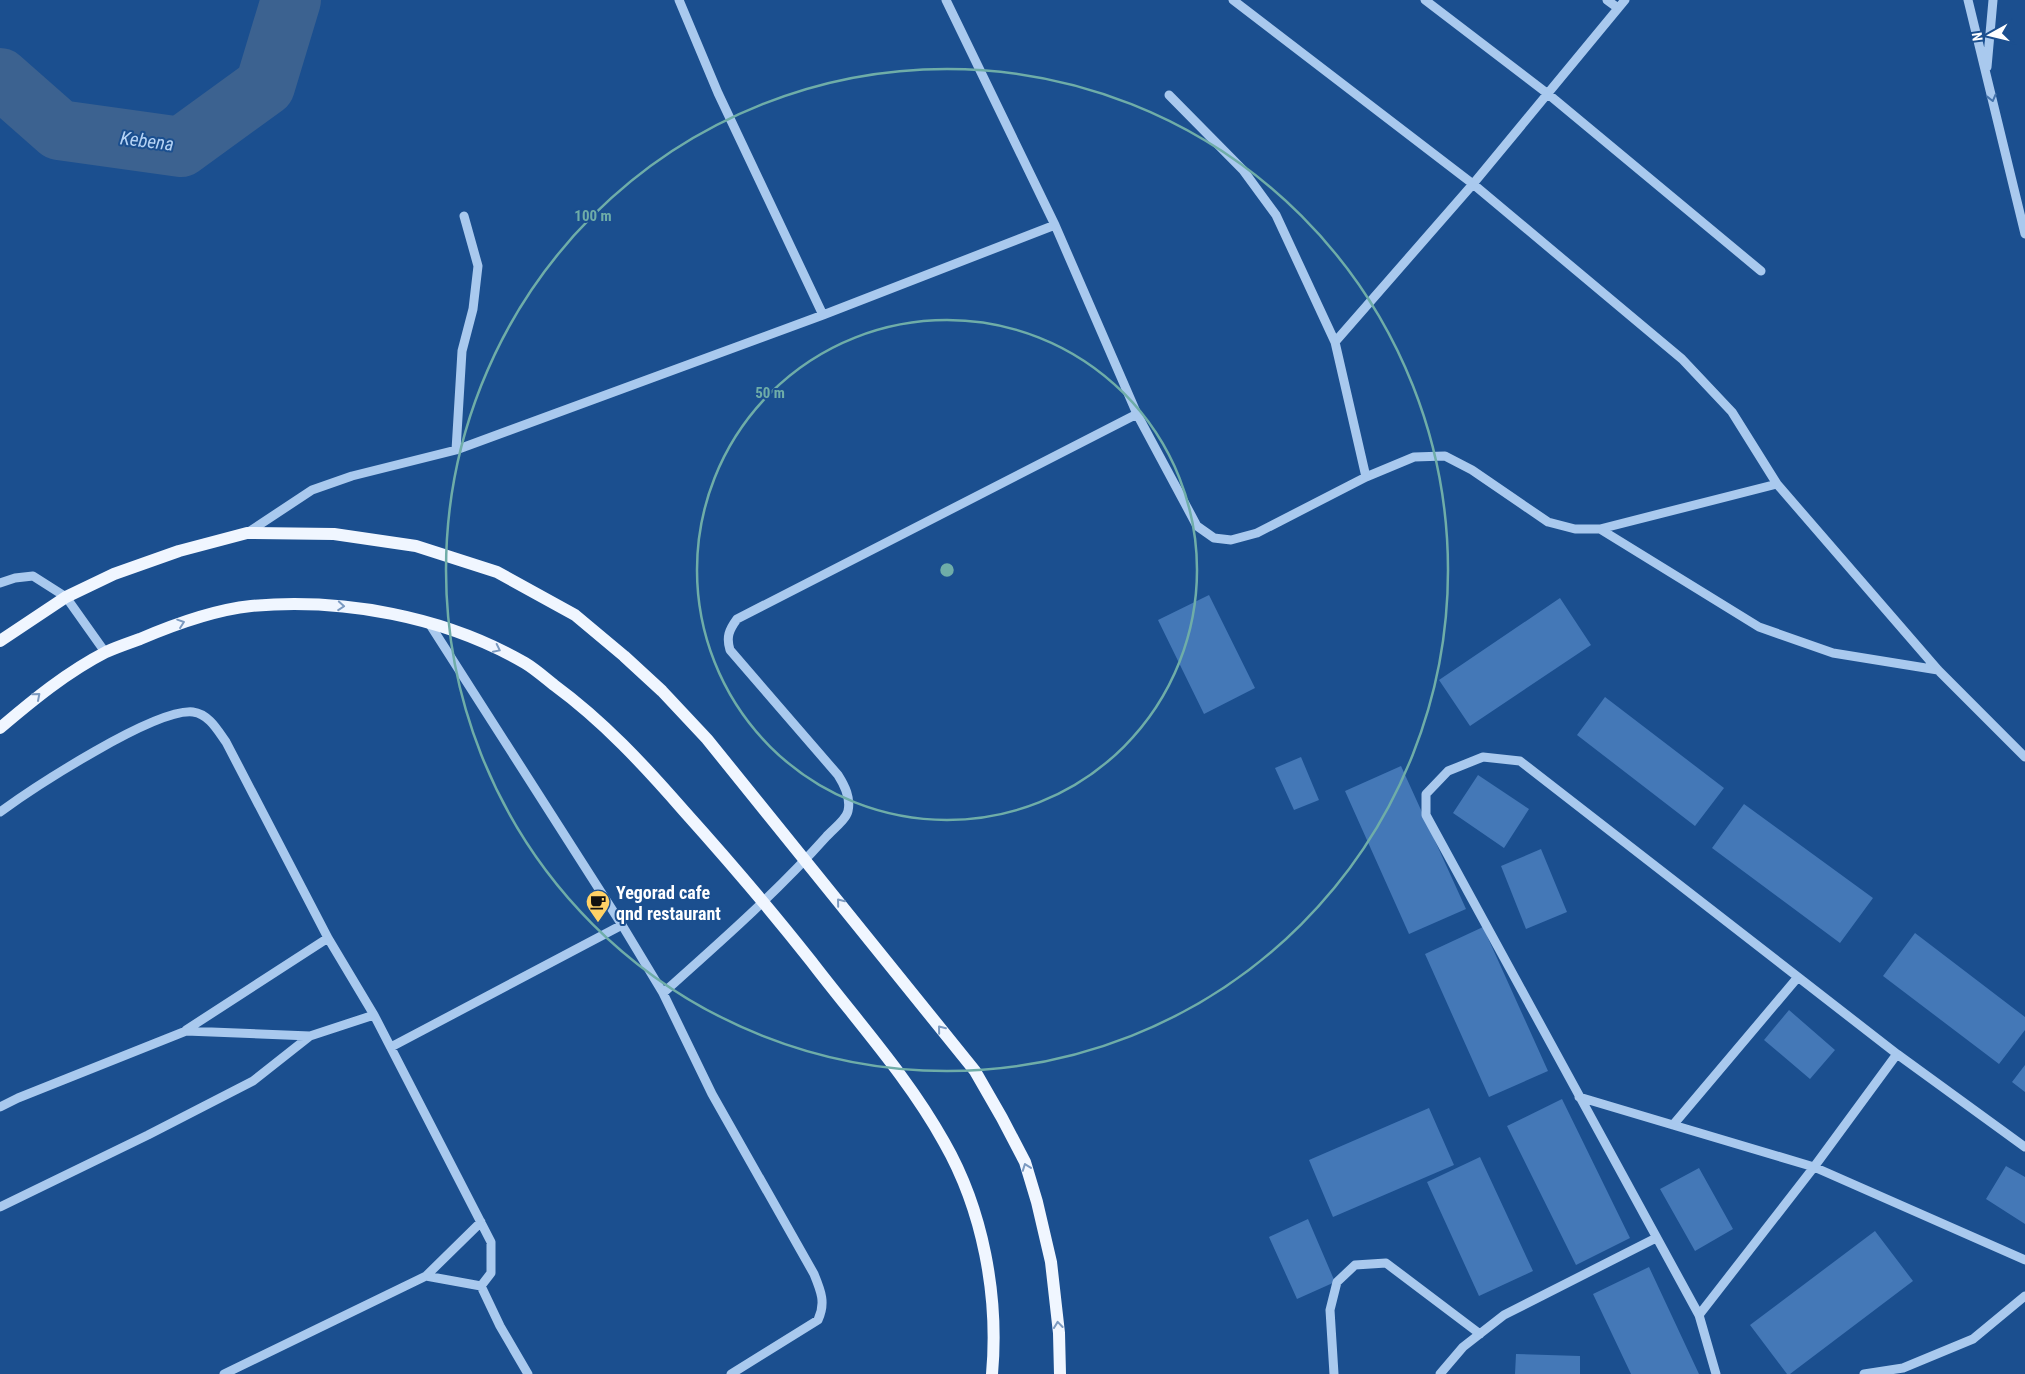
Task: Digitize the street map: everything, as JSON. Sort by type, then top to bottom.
[{"type":"main road","points":[[0,641],[66,597],[114,574],[160,558],[247,533],[334,534],[416,546],[497,572],[574,615],[624,656],[662,691],[701,732],[975,1071],[1024,1162],[1037,1202],[1052,1262],[1059,1334],[1060,1374]]},
{"type":"main road","points":[[0,728],[43,691],[105,652],[184,621],[248,606],[306,604],[365,608],[429,623],[476,639],[525,664],[602,723],[652,774],[764,901],[916,1096],[946,1145],[970,1198],[984,1244],[992,1303],[992,1374]]},
{"type":"street","points":[[679,0],[718,93],[823,314]]},
{"type":"street","points":[[946,0],[1055,224],[1137,414],[1196,526],[1214,538],[1232,540],[1257,533],[1366,477],[1414,457],[1445,456],[1472,470],[1548,522],[1575,529],[1600,529],[1778,484]]},
{"type":"street","points":[[1233,0],[1474,184],[1682,358],[1732,412],[1778,484],[1938,670],[2025,757]]},
{"type":"street","points":[[1425,0],[1548,94],[1761,271]]},
{"type":"street","points":[[1607,0],[1618,8]]},
{"type":"street","points":[[1335,342],[1474,184],[1624,0]]},
{"type":"street","points":[[1968,0],[2025,234]]},
{"type":"street","points":[[1986,75],[1993,0]]},
{"type":"street","points":[[1169,94],[1243,170],[1276,215],[1335,342],[1366,477]]},
{"type":"street","points":[[456,450],[462,351],[473,309],[478,266],[464,216]]},
{"type":"street","points":[[247,533],[312,490],[352,476],[456,450],[823,314],[1055,224]]},
{"type":"street","points":[[664,993],[806,860],[848,813],[849,798],[838,775],[730,650],[727,640],[729,629],[737,619],[1137,414]]},
{"type":"street","points":[[1600,529],[1759,627],[1833,653],[1938,670]]},
{"type":"street","points":[[0,583],[15,578],[33,576],[66,597],[105,652]]},
{"type":"street","points":[[429,623],[664,993],[712,1094],[814,1274],[823,1297],[823,1310],[818,1320],[730,1374]]},
{"type":"street","points":[[0,812],[95,752],[148,724],[178,714],[194,712],[209,720],[226,742],[328,938],[374,1015],[491,1242],[491,1273],[481,1286]]},
{"type":"street","points":[[1716,1374],[1698,1315],[1426,815],[1426,794],[1448,771],[1483,757],[1520,761],[1897,1054],[2025,1147]]},
{"type":"street","points":[[391,1047],[622,925]]},
{"type":"street","points":[[0,1107],[186,1030],[328,938]]},
{"type":"street","points":[[1673,1125],[1798,977]]},
{"type":"street","points":[[0,1207],[148,1135],[253,1081],[310,1036],[374,1015]]},
{"type":"street","points":[[186,1030],[310,1036]]},
{"type":"street","points":[[1698,1315],[1814,1167],[1897,1054]]},
{"type":"street","points":[[1579,1097],[1814,1167],[2025,1260]]},
{"type":"street","points":[[224,1374],[426,1276],[481,1222]]},
{"type":"street","points":[[1440,1374],[1463,1347],[1504,1315],[1656,1238]]},
{"type":"street","points":[[1334,1374],[1330,1310],[1337,1282],[1355,1264],[1386,1262],[1480,1334]]},
{"type":"street","points":[[426,1276],[481,1286]]},
{"type":"street","points":[[481,1286],[500,1326],[528,1374]]},
{"type":"street","points":[[1864,1374],[1906,1371],[1973,1339],[2025,1296]]},
{"type":"building","points":[[1209,595],[1255,688],[1204,714],[1158,620]]},
{"type":"building","points":[[1560,598],[1591,645],[1470,726],[1439,680]]},
{"type":"building","points":[[1605,697],[1724,788],[1695,826],[1577,735]]},
{"type":"building","points":[[1301,757],[1319,800],[1294,810],[1275,768]]},
{"type":"building","points":[[1401,766],[1466,909],[1409,934],[1345,791]]},
{"type":"building","points":[[1478,775],[1529,809],[1504,848],[1453,813]]},
{"type":"building","points":[[1744,804],[1873,898],[1840,943],[1712,848]]},
{"type":"building","points":[[1541,849],[1567,912],[1526,929],[1501,866]]},
{"type":"building","points":[[1483,927],[1548,1071],[1489,1097],[1425,954]]},
{"type":"building","points":[[1915,933],[2025,1017],[2025,1030],[1999,1064],[1883,976]]},
{"type":"building","points":[[1789,1010],[1835,1050],[1810,1079],[1764,1040]]},
{"type":"building","points":[[2025,1065],[2025,1092],[2012,1082]]},
{"type":"building","points":[[1562,1099],[1630,1238],[1576,1265],[1507,1126]]},
{"type":"building","points":[[1429,1108],[1454,1165],[1333,1217],[1309,1160]]},
{"type":"building","points":[[1480,1157],[1533,1271],[1479,1296],[1427,1182]]},
{"type":"building","points":[[2006,1166],[2025,1177],[2025,1224],[1986,1199]]},
{"type":"building","points":[[1699,1168],[1733,1229],[1695,1251],[1660,1189]]},
{"type":"building","points":[[1308,1219],[1335,1282],[1297,1299],[1269,1237]]},
{"type":"building","points":[[1875,1231],[1913,1281],[1790,1374],[1787,1374],[1750,1325]]},
{"type":"building","points":[[1649,1267],[1699,1374],[1631,1374],[1593,1294]]},
{"type":"building","points":[[1516,1354],[1580,1356],[1580,1374],[1515,1374]]},
{"type":"waterway","name":"Kebena","points":[[0,78],[59,130],[181,147],[265,86],[291,0]]},
{"type":"place","name":"Yegorad cafe qnd restaurant","points":[[598,923]]}]
